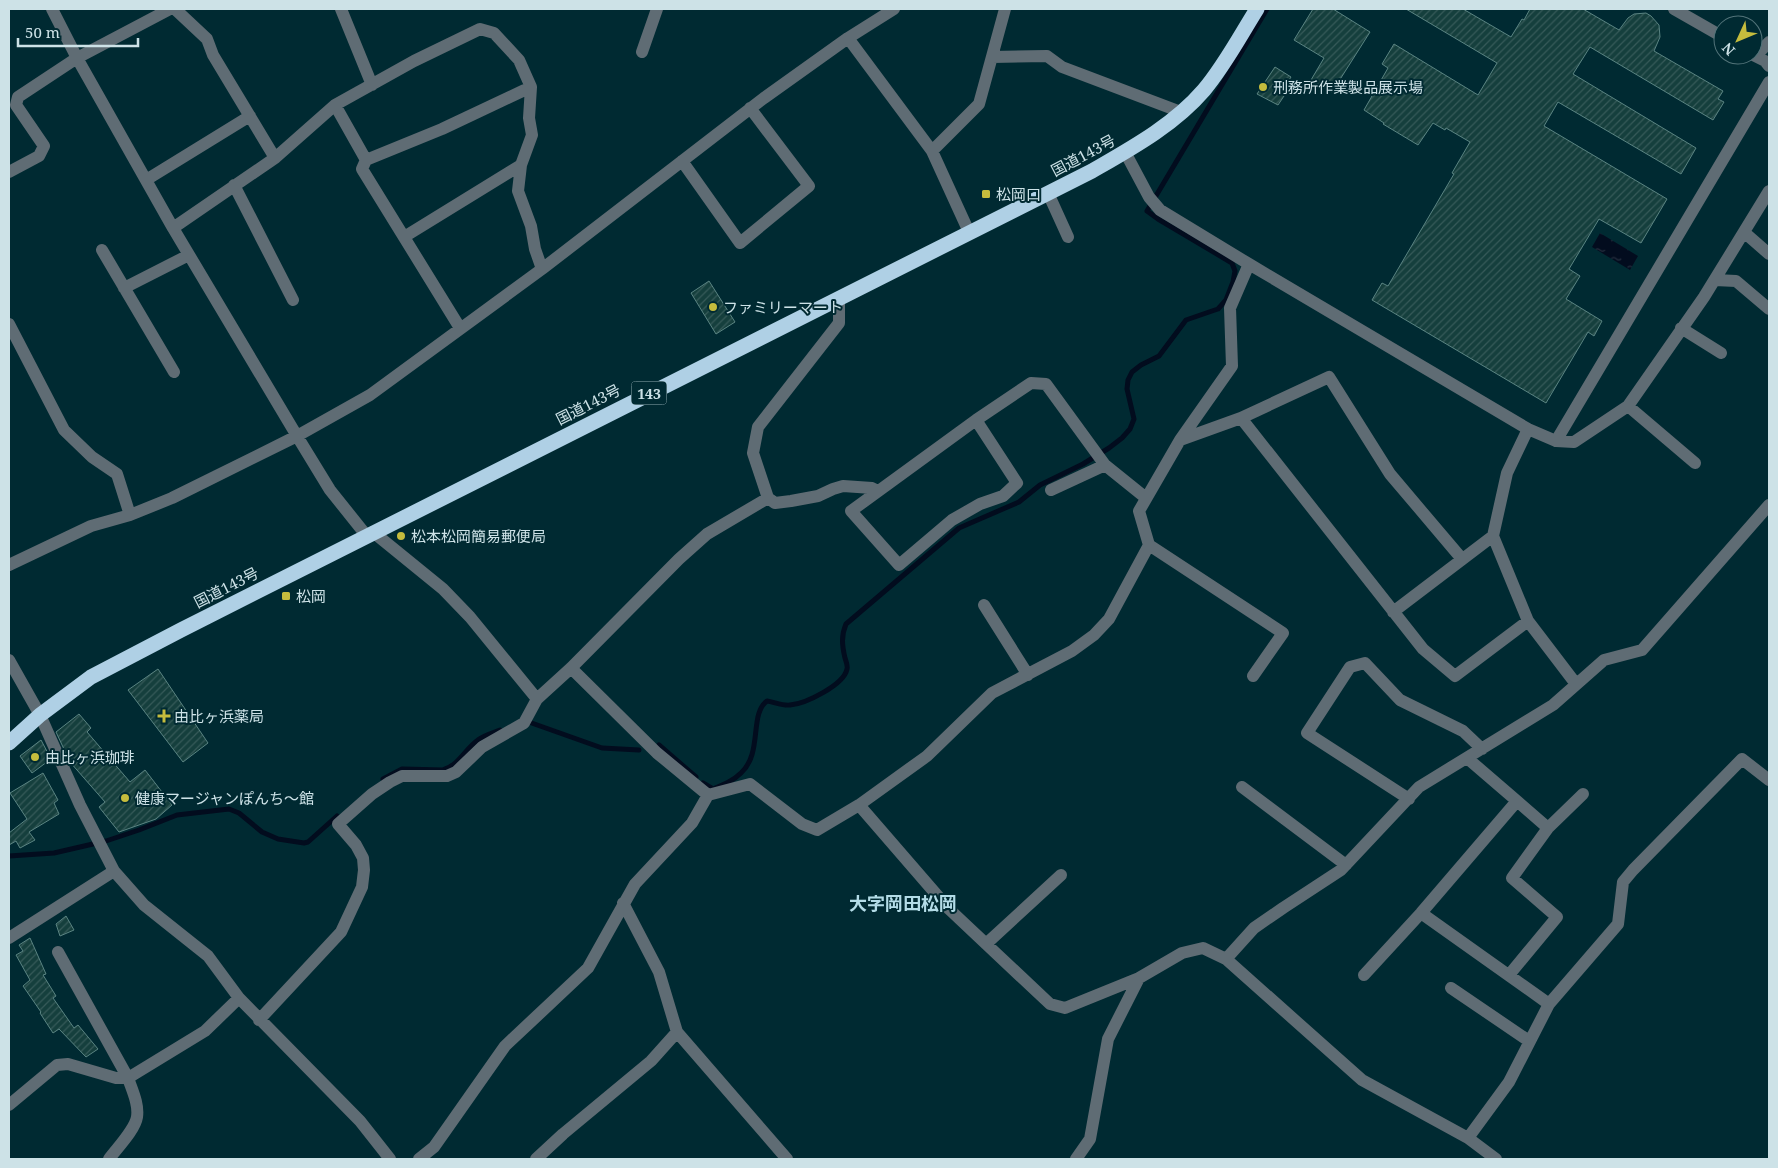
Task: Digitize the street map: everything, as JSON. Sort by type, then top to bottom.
[{"type":"highway","name":"国道143号","points":[[9,743],[40,715],[91,678],[370,533],[1092,171],[1125,152],[1156,132],[1204,90],[1257,9]]},
{"type":"street","points":[[52,9],[77,58],[173,228],[330,490],[370,533],[443,590],[470,617],[537,699]]},
{"type":"street","points":[[9,172],[39,156],[44,146],[16,105],[18,97],[77,58],[170,9]]},
{"type":"street","points":[[175,9],[207,39],[213,55],[275,158]]},
{"type":"street","points":[[341,9],[372,85]]},
{"type":"street","points":[[642,52],[657,9]]},
{"type":"street","points":[[9,565],[91,526],[130,516],[172,498],[297,436],[370,395],[542,269],[750,108],[848,38],[894,9]]},
{"type":"street","points":[[932,151],[979,104],[1005,9]]},
{"type":"street","points":[[1674,9],[1713,31]]},
{"type":"street","points":[[173,228],[275,158],[335,105],[414,61],[480,29],[494,33],[519,60],[531,86],[529,118],[532,135],[521,165],[518,191],[531,226],[535,249],[542,269]]},
{"type":"street","points":[[848,38],[932,151],[968,232]]},
{"type":"street","points":[[992,57],[1047,56],[1062,67],[1181,112]]},
{"type":"street","points":[[1556,441],[1769,82]]},
{"type":"street","points":[[460,328],[362,169],[366,160],[442,130],[531,86]]},
{"type":"street","points":[[335,105],[366,160]]},
{"type":"street","points":[[682,161],[740,243],[809,186],[750,108]]},
{"type":"street","points":[[146,180],[250,116]]},
{"type":"street","points":[[1125,152],[1149,197],[1160,210],[1528,429],[1556,441],[1574,442],[1628,406],[1715,280],[1769,191]]},
{"type":"street","points":[[404,237],[521,165]]},
{"type":"street","points":[[234,185],[293,300]]},
{"type":"street","points":[[1048,193],[1068,237]]},
{"type":"street","points":[[1745,233],[1769,254]]},
{"type":"street","points":[[102,250],[174,372]]},
{"type":"street","points":[[124,288],[189,255]]},
{"type":"street","points":[[1249,264],[1230,308],[1232,366],[1180,440],[1140,511],[1150,545],[1283,633],[1253,676]]},
{"type":"street","points":[[1715,280],[1736,281],[1769,309]]},
{"type":"street","points":[[839,298],[839,323],[758,427],[753,454],[768,498],[776,503],[818,496],[844,486],[872,488],[878,491]]},
{"type":"street","points":[[9,324],[64,430],[92,456],[117,474],[130,516]]},
{"type":"street","points":[[1682,328],[1721,352]]},
{"type":"street","points":[[1180,440],[1241,418],[1329,377],[1390,474],[1462,559]]},
{"type":"street","points":[[976,420],[1017,483],[1003,496],[980,504],[952,520],[899,565],[851,511],[976,420],[1032,383],[1046,384],[1101,459],[1146,498]]},
{"type":"street","points":[[1628,406],[1695,464]]},
{"type":"street","points":[[1241,418],[1423,649],[1455,676],[1528,621]]},
{"type":"street","points":[[1528,429],[1507,474],[1493,536],[1528,621],[1576,684]]},
{"type":"street","points":[[1051,490],[1101,459]]},
{"type":"street","points":[[259,1020],[341,932],[362,886],[363,858],[356,845],[338,824],[372,794],[402,776],[447,776],[456,772],[482,748],[526,720],[537,699],[571,668],[679,559],[707,534],[768,498]]},
{"type":"street","points":[[1226,959],[1254,928],[1346,865],[1419,787],[1553,705],[1604,660],[1642,650],[1769,505]]},
{"type":"street","points":[[1393,612],[1493,536]]},
{"type":"street","points":[[419,1159],[434,1147],[505,1046],[588,968],[635,884],[692,823],[708,795],[750,784],[802,824],[817,830],[859,805],[927,756],[992,693],[1072,651],[1094,635],[1109,620],[1150,545]]},
{"type":"street","points":[[984,605],[1028,675]]},
{"type":"street","points":[[9,660],[40,715],[80,805],[114,872],[144,905],[208,956],[239,998],[360,1121],[390,1159]]},
{"type":"street","points":[[1409,799],[1307,733],[1350,667],[1365,663],[1400,700],[1463,730],[1482,748]]},
{"type":"street","points":[[571,668],[657,753],[708,795]]},
{"type":"street","points":[[1467,758],[1548,828]]},
{"type":"street","points":[[1468,1138],[1509,1082],[1549,1004],[1618,924],[1623,882],[1633,870],[1742,759],[1769,780]]},
{"type":"street","points":[[1242,788],[1346,865]]},
{"type":"street","points":[[1509,975],[1557,917],[1512,878],[1548,828],[1583,794]]},
{"type":"street","points":[[1364,976],[1421,914],[1517,801]]},
{"type":"street","points":[[859,805],[949,909],[1050,1004],[1065,1008],[1139,978],[1182,953],[1203,948],[1226,959],[1362,1080],[1468,1138],[1496,1159]]},
{"type":"street","points":[[9,938],[114,872]]},
{"type":"street","points":[[986,944],[1061,875]]},
{"type":"street","points":[[624,903],[659,972],[678,1032],[787,1159]]},
{"type":"street","points":[[1421,914],[1549,1004]]},
{"type":"street","points":[[58,952],[128,1078],[136,1102],[137,1117],[129,1133],[109,1159]]},
{"type":"street","points":[[1076,1159],[1090,1139],[1108,1039],[1139,978]]},
{"type":"street","points":[[1451,988],[1529,1041]]},
{"type":"street","points":[[9,1106],[57,1065],[68,1064],[116,1078],[128,1078],[205,1030],[239,998]]},
{"type":"street","points":[[536,1159],[563,1134],[651,1062],[678,1032]]},
{"type":"water","points":[[1600,233],[1638,256],[1630,270],[1592,247]]},
{"type":"building","points":[[1313,9],[1333,9],[1370,32],[1339,81],[1342,83],[1335,94],[1311,80],[1324,58],[1294,40]]},
{"type":"building","points":[[1406,9],[1463,9],[1511,37],[1530,9],[1583,9],[1619,30],[1628,18],[1634,14],[1646,13],[1659,25],[1660,37],[1654,51],[1723,91],[1718,99],[1724,102],[1713,120],[1590,47],[1573,74],[1696,148],[1681,174],[1558,102],[1544,126],[1667,199],[1641,243],[1599,219],[1569,269],[1580,276],[1566,299],[1602,321],[1594,336],[1588,332],[1546,403],[1372,300],[1382,283],[1388,286],[1454,174],[1452,173],[1470,142],[1433,123],[1418,145],[1364,110],[1388,68],[1382,64],[1394,44],[1478,95],[1497,63]]},
{"type":"building","points":[[1275,67],[1291,77],[1282,91],[1286,93],[1278,105],[1257,94]]},
{"type":"building","name":"ファミリーマート","points":[[709,281],[735,322],[716,334],[691,293]]},
{"type":"building","points":[[158,669],[208,743],[183,762],[128,690]]},
{"type":"building","points":[[79,714],[91,728],[87,732],[130,782],[145,770],[172,805],[156,819],[119,832],[99,807],[105,802],[70,762],[56,732]]},
{"type":"building","points":[[41,740],[51,759],[32,773],[20,756]]},
{"type":"building","points":[[43,773],[58,800],[54,803],[59,814],[29,832],[35,840],[20,848],[16,841],[9,845],[9,833],[27,819],[10,793]]},
{"type":"building","points":[[66,916],[74,930],[60,936],[56,924]]},
{"type":"building","points":[[30,938],[46,974],[43,975],[56,996],[53,998],[74,1028],[78,1025],[98,1049],[86,1057],[59,1029],[53,1033],[23,986],[30,980],[16,955],[23,951],[19,945]]},
{"type":"waterway","points":[[703,783],[713,789],[735,778],[748,765],[752,755],[758,715],[767,701],[784,705],[797,704],[823,693],[839,681],[847,668],[842,641],[846,624],[959,528],[1019,502],[1040,485],[1083,464],[1122,438],[1130,429],[1134,419],[1127,389],[1128,380],[1132,372],[1159,356],[1186,320],[1218,309],[1226,300],[1235,271],[1232,263],[1147,211],[1267,9]]},
{"type":"waterway","points":[[526,721],[602,748],[639,750]]},
{"type":"waterway","points":[[383,779],[402,769],[443,770],[449,768],[480,738],[500,730]]},
{"type":"waterway","points":[[659,745],[696,777]]},
{"type":"waterway","points":[[9,856],[54,853],[106,841],[177,815],[229,809],[239,813],[262,832],[278,839],[304,843],[308,842],[337,816]]},
{"type":"place","name":"刑務所作業製品展示場","points":[[1263,87]]},
{"type":"place","name":"松岡口","points":[[986,194]]},
{"type":"place","name":"ファミリーマート","points":[[713,307]]},
{"type":"place","name":"松本松岡簡易郵便局","points":[[401,536]]},
{"type":"place","name":"松岡","points":[[286,596]]},
{"type":"place","name":"由比ヶ浜薬局","points":[[164,716]]},
{"type":"place","name":"由比ヶ浜珈琲","points":[[35,757]]},
{"type":"place","name":"健康マージャンぽんち～館","points":[[125,798]]},
{"type":"district","name":"大字岡田松岡","points":[[903,903]]}]
